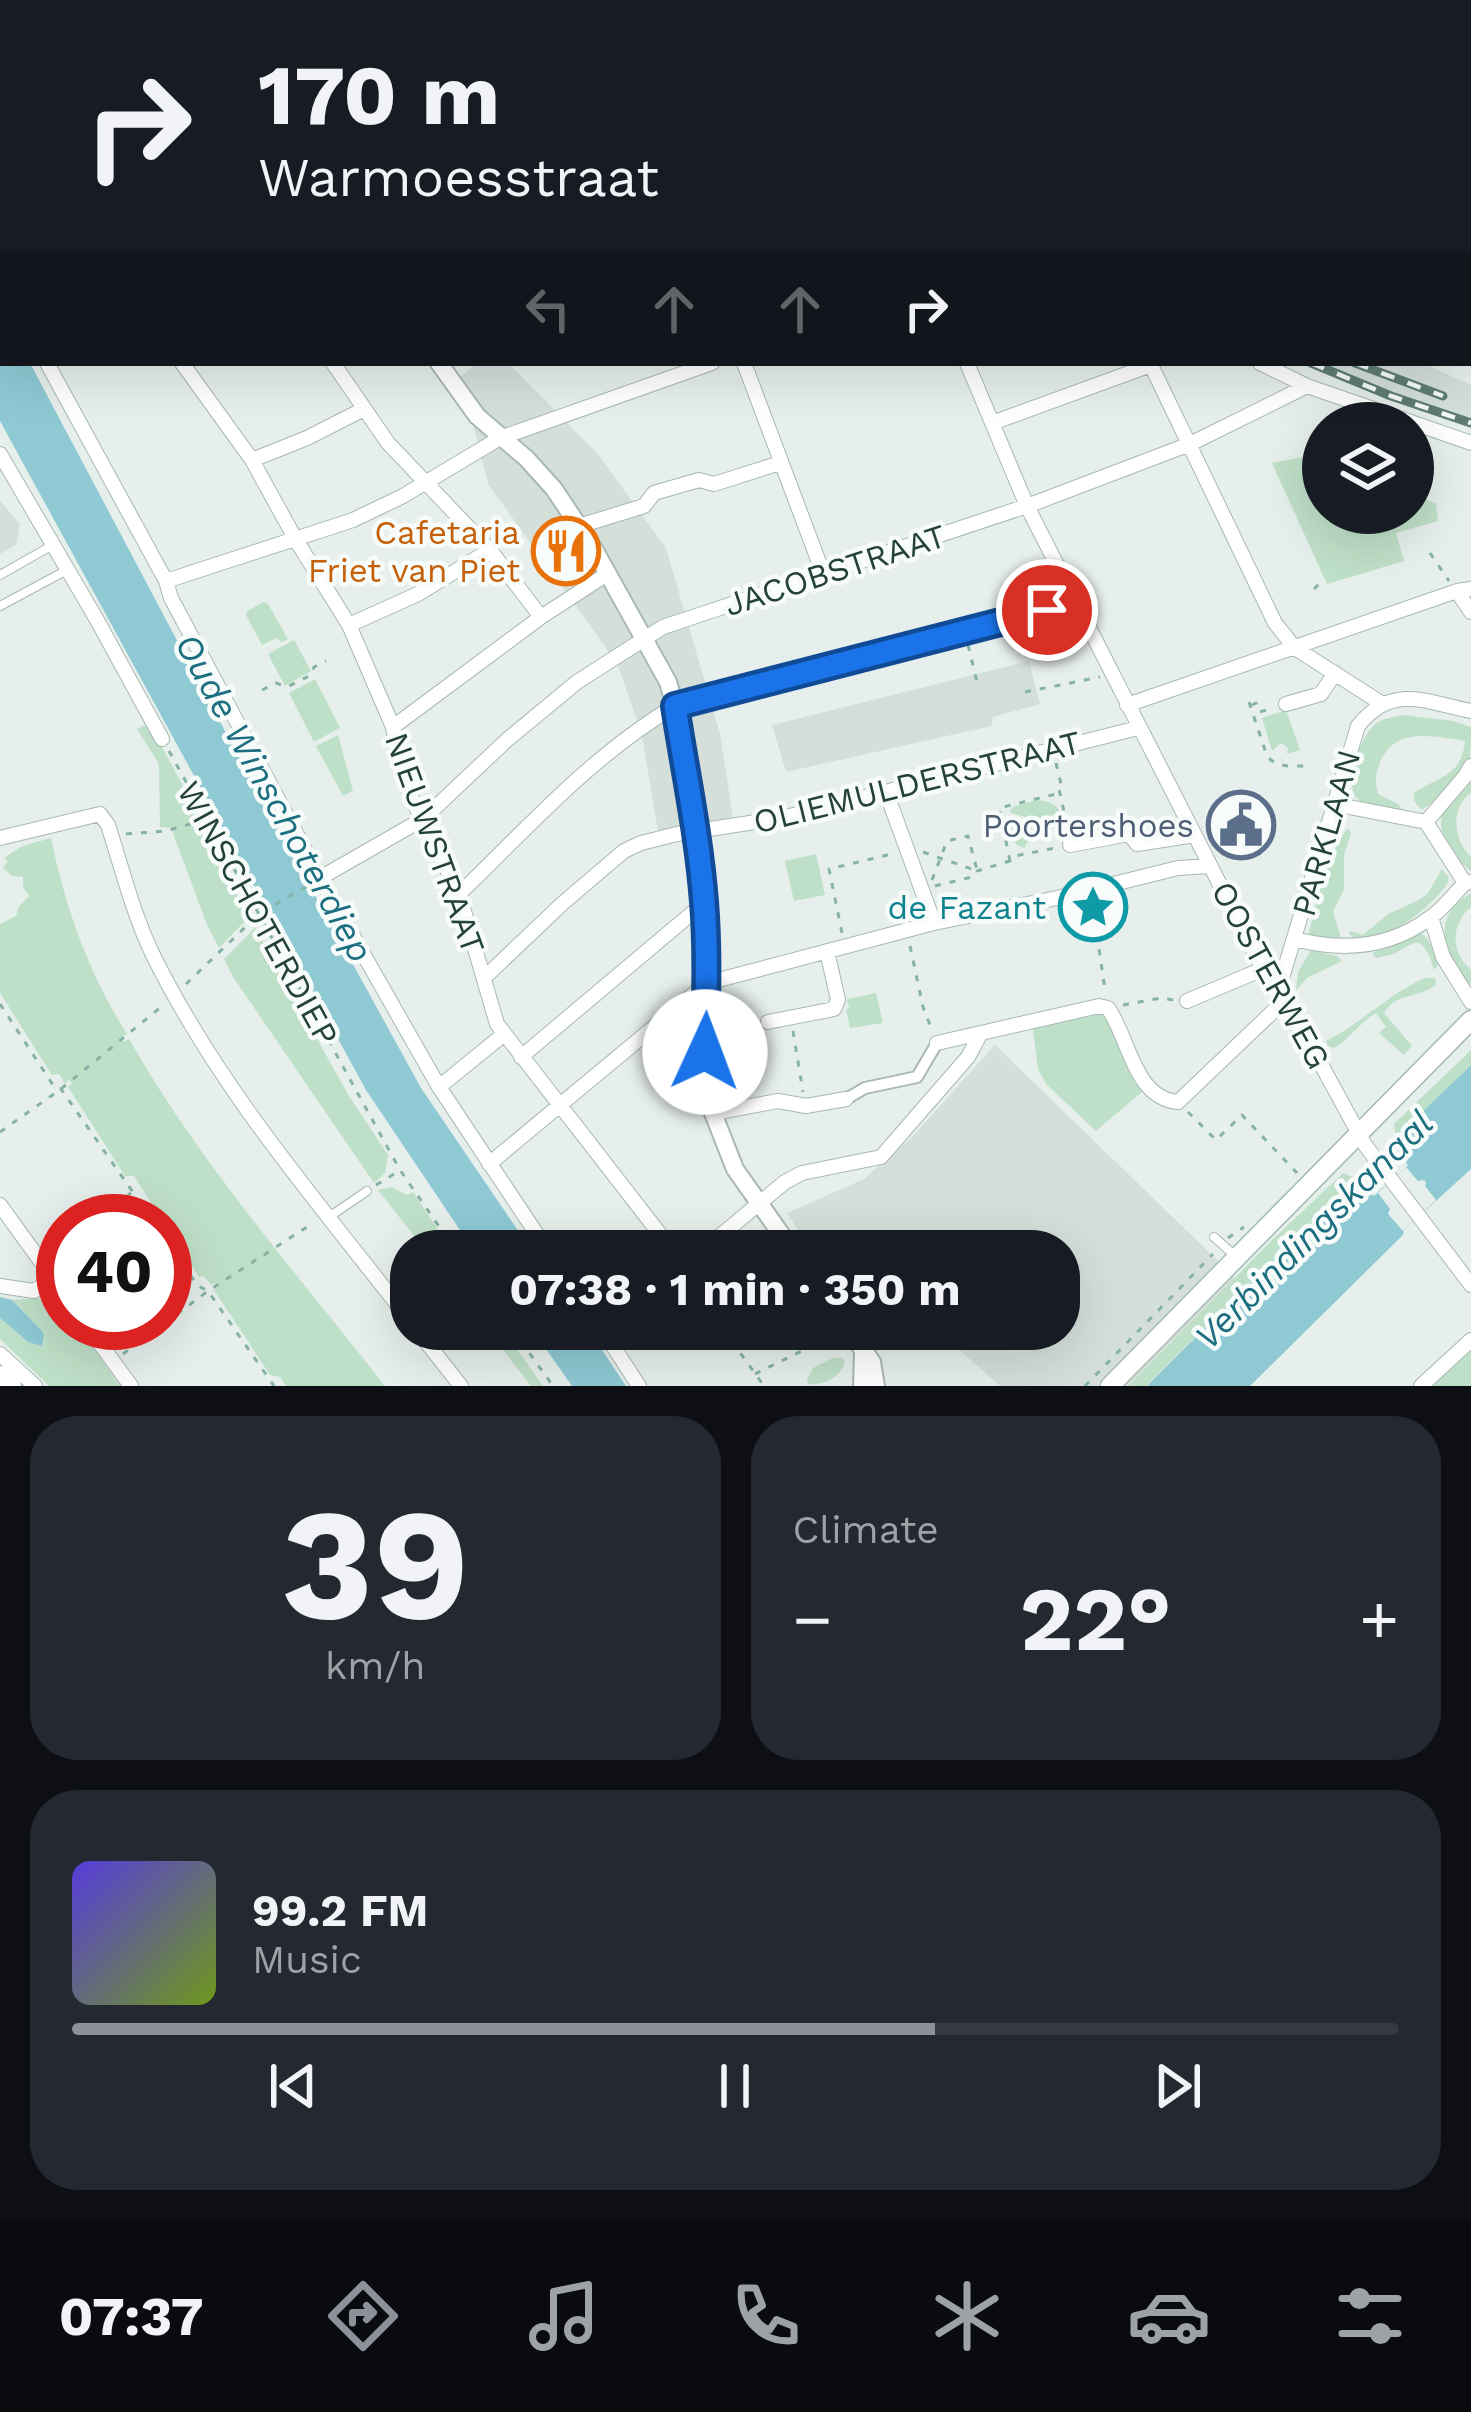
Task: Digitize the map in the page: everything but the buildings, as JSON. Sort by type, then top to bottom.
[{"type":"main road","points":[[1110,1386],[1471,1020]]},
{"type":"main road","points":[[0,1375],[12,1386]]},
{"type":"street","points":[[49,366],[166,581],[170,598],[316,881],[440,1088],[534,1230]]},
{"type":"street","name":"NIEUWSTRAAT","points":[[184,366],[252,460],[349,625],[393,727],[404,778],[459,895],[503,1035],[658,1230]]},
{"type":"street","points":[[335,366],[388,443],[490,550],[541,617]]},
{"type":"street","points":[[441,366],[477,416],[539,472],[580,526],[668,682],[696,832],[704,904],[705,1052],[712,1113],[735,1169],[777,1230]]},
{"type":"street","points":[[166,581],[328,530],[378,509],[500,438],[704,366]]},
{"type":"street","points":[[745,366],[823,573]]},
{"type":"street","name":"OOSTERWEG","points":[[968,366],[1027,506],[1263,969],[1358,1132],[1471,1285]]},
{"type":"street","points":[[992,423],[1145,366]]},
{"type":"street","points":[[1151,366],[1275,623],[1295,648],[1381,703],[1397,698],[1471,711]]},
{"type":"street","points":[[1266,366],[1307,386],[1471,443]]},
{"type":"street","name":"JACOBSTRAAT","points":[[316,881],[423,819],[577,682],[663,627],[1027,506],[1190,444],[1307,386]]},
{"type":"street","points":[[252,460],[362,410]]},
{"type":"street","points":[[0,454],[162,739]]},
{"type":"street","points":[[580,526],[644,506],[654,493],[699,479],[714,484],[780,463]]},
{"type":"street","points":[[349,625],[418,594],[490,550]]},
{"type":"street","points":[[393,727],[607,574]]},
{"type":"street","points":[[1127,705],[1464,590],[1471,612]]},
{"type":"street","points":[[459,895],[600,758],[675,706],[1047,610],[1074,596]]},
{"type":"street","points":[[1286,704],[1321,694],[1335,673]]},
{"type":"street","name":"PARKLAAN","points":[[1281,996],[1358,726],[1381,703]]},
{"type":"street","name":"OLIEMULDERSTRAAT","points":[[484,978],[624,851],[659,838],[782,818],[1138,728]]},
{"type":"street","points":[[1426,822],[1471,766]]},
{"type":"street","points":[[886,792],[934,923]]},
{"type":"street","points":[[1295,939],[1331,947],[1369,946],[1388,940],[1431,917],[1468,882],[1426,822],[1334,803]]},
{"type":"street","points":[[0,838],[100,814],[109,825],[135,911],[174,996],[238,1095],[390,1295]]},
{"type":"street","points":[[1071,845],[1129,834],[1136,844],[1196,835]]},
{"type":"street","points":[[489,1164],[707,983],[934,923],[1178,868],[1209,866]]},
{"type":"street","points":[[521,1057],[704,904]]},
{"type":"street","points":[[1431,917],[1443,957],[1471,1001]]},
{"type":"street","points":[[767,1022],[834,1009],[838,1000],[827,951]]},
{"type":"street","points":[[1186,1001],[1263,969]]},
{"type":"street","points":[[712,1113],[778,1101],[806,1106],[846,1099],[865,1088],[917,1077],[937,1043],[1100,1006],[1108,1008],[1118,1024],[1145,1088],[1163,1101],[1178,1102],[1281,996]]},
{"type":"street","points":[[729,1230],[802,1173],[881,1157],[968,1057],[981,1034]]},
{"type":"street","points":[[440,1088],[503,1035]]},
{"type":"street","points":[[0,1205],[36,1255]]},
{"type":"street","points":[[0,1286],[36,1290]]},
{"type":"street","points":[[1421,1386],[1471,1340]]},
{"type":"street","points":[[105,1350],[131,1386]]},
{"type":"street","points":[[433,1350],[461,1386]]},
{"type":"street","points":[[616,1350],[639,1386]]},
{"type":"street","points":[[862,1386],[863,1352]]},
{"type":"street","points":[[863,1352],[872,1363],[876,1386]]},
{"type":"street","points":[[0,1354],[34,1386]]},
{"type":"lane","points":[[0,575],[53,545]]},
{"type":"lane","points":[[0,606],[67,570]]},
{"type":"lane","points":[[328,1215],[367,1191]]},
{"type":"lane","points":[[1214,1237],[1236,1257]]},
{"type":"path","points":[[1430,553],[1464,590]]},
{"type":"path","points":[[1314,589],[1324,579]]},
{"type":"path","points":[[964,631],[977,682]]},
{"type":"path","points":[[262,690],[276,683],[287,688],[326,661]]},
{"type":"path","points":[[1025,692],[1113,674]]},
{"type":"path","points":[[1286,704],[1259,712],[1256,703],[1250,703],[1271,761],[1306,766]]},
{"type":"path","name":"WINSCHOTERDIEP","points":[[162,739],[400,1170],[441,1230]]},
{"type":"path","points":[[977,871],[968,836],[947,841],[929,887],[972,877],[1015,856],[1071,845],[1053,749]]},
{"type":"path","points":[[1010,861],[999,808],[1060,793]]},
{"type":"path","points":[[112,836],[165,831],[207,820]]},
{"type":"path","points":[[845,947],[829,869],[908,850],[977,871]]},
{"type":"path","points":[[0,1132],[128,1035],[259,914],[316,881]]},
{"type":"path","points":[[1083,892],[1098,942],[1108,1008],[1161,998],[1186,1001]]},
{"type":"path","points":[[907,931],[923,1007],[937,1043]]},
{"type":"path","points":[[0,1004],[55,1088],[64,1087]]},
{"type":"path","points":[[790,1017],[806,1106]]},
{"type":"path","points":[[64,1087],[130,1194]]},
{"type":"path","points":[[1178,1102],[1216,1140],[1242,1114],[1298,1172]]},
{"type":"path","points":[[367,1191],[400,1170]]},
{"type":"path","points":[[192,1303],[328,1215]]},
{"type":"path","points":[[192,1277],[198,1286],[210,1289],[274,1386]]},
{"type":"path","points":[[113,1361],[128,1350]]},
{"type":"path","points":[[527,1350],[553,1386]]},
{"type":"path","points":[[737,1350],[764,1386]]},
{"type":"path","points":[[755,1374],[804,1350]]},
{"type":"shaded area","points":[[474,366],[511,366],[598,454],[666,548],[720,734],[735,831],[660,842],[641,732],[617,663],[488,484],[461,376]]},
{"type":"shaded area","points":[[1308,366],[1429,366],[1471,385],[1471,429],[1434,415],[1434,402],[1401,402]]},
{"type":"shaded area","points":[[0,501],[20,524],[16,545],[0,554]]},
{"type":"shaded area","points":[[1029,661],[1040,704],[993,717],[992,726],[786,772],[772,725]]},
{"type":"shaded area","points":[[995,1045],[1247,1289],[1139,1386],[1000,1386],[960,1350],[1080,1350],[1080,1230],[798,1230],[787,1213],[864,1179],[912,1137]]},
{"type":"green space","points":[[1302,457],[1302,529],[1272,463]]},
{"type":"green space","points":[[1304,534],[1396,534],[1404,561],[1327,584]]},
{"type":"green space","points":[[264,602],[288,639],[276,638],[262,645],[246,615]]},
{"type":"green space","points":[[294,640],[311,671],[285,686],[268,654]]},
{"type":"green space","points":[[315,679],[340,728],[314,742],[289,693]]},
{"type":"green space","points":[[1286,710],[1300,750],[1287,754],[1288,748],[1281,743],[1272,751],[1262,718]]},
{"type":"green space","points":[[1402,715],[1471,727],[1467,764],[1422,810],[1414,793],[1454,768],[1465,741],[1415,736],[1385,753],[1377,773],[1378,794],[1404,811],[1367,805],[1353,791],[1355,761],[1369,731],[1380,721]]},
{"type":"green space","points":[[149,723],[249,917],[219,948],[171,828],[160,827],[159,764],[137,729]]},
{"type":"green space","points":[[338,735],[353,791],[343,796],[316,746]]},
{"type":"green space","points":[[1471,777],[1471,793],[1460,807],[1456,824],[1460,842],[1471,857],[1471,871],[1452,852],[1441,817]]},
{"type":"green space","points":[[1036,800],[1057,808],[1065,829],[1009,812]]},
{"type":"green space","points":[[1007,817],[1044,832],[1025,848],[1017,845],[1007,833]]},
{"type":"green space","points":[[1348,828],[1344,889],[1333,912],[1342,941],[1308,936],[1328,865]]},
{"type":"green space","points":[[51,838],[71,915],[101,988],[127,1034],[123,1042],[129,1039],[219,1175],[385,1386],[286,1386],[280,1377],[270,1375],[214,1290],[217,1286],[199,1277],[192,1266],[192,1194],[146,1194],[134,1176],[125,1176],[68,1087],[72,1083],[52,1075],[0,993],[0,924],[16,916],[29,896],[23,877],[12,876],[3,868],[8,861],[4,858],[22,846]]},
{"type":"green space","points":[[816,854],[825,895],[794,901],[785,861]]},
{"type":"green space","points":[[1442,869],[1449,878],[1447,884],[1429,905],[1394,929],[1355,941],[1351,931],[1363,935],[1388,914],[1419,900]]},
{"type":"green space","points":[[1471,893],[1471,907],[1459,922],[1456,938],[1471,970],[1471,984],[1465,983],[1458,970],[1445,935],[1450,913]]},
{"type":"green space","points":[[255,928],[349,1096],[388,1155],[385,1173],[374,1183],[224,959]]},
{"type":"green space","points":[[1419,932],[1433,950],[1438,964],[1434,970],[1426,949],[1416,942],[1393,954],[1376,958],[1372,953],[1396,945]]},
{"type":"green space","points":[[1311,950],[1342,961],[1307,978],[1296,990],[1298,972]]},
{"type":"green space","points":[[1425,978],[1435,978],[1436,985],[1394,1002],[1384,1013],[1412,1046],[1404,1055],[1379,1033],[1386,1027],[1376,1013],[1340,1044],[1328,1046],[1326,1041]]},
{"type":"green space","points":[[876,993],[883,1023],[850,1028],[847,999]]},
{"type":"green space","points":[[1109,1004],[1143,1091],[1096,1131],[1046,1084],[1038,1069],[1032,1022]]},
{"type":"green space","points":[[1471,1050],[1471,1065],[1396,1137],[1394,1124]]},
{"type":"green space","points":[[1343,1173],[1365,1182],[1343,1190],[1146,1386],[1129,1386],[1268,1244]]},
{"type":"green space","points":[[391,1187],[407,1195],[413,1192],[438,1230],[409,1230],[378,1190]]},
{"type":"green space","points":[[36,1298],[36,1325],[12,1300]]},
{"type":"green space","points":[[0,1318],[28,1342],[36,1342],[36,1350],[95,1350],[120,1386],[49,1386],[0,1339]]},
{"type":"green space","points":[[1471,1347],[1471,1386],[1428,1386]]},
{"type":"green space","points":[[503,1350],[518,1350],[543,1386],[531,1386]]},
{"type":"green space","points":[[833,1358],[845,1361],[840,1372],[826,1382],[808,1384],[813,1368]]},
{"type":"water","points":[[0,366],[32,366],[421,1088],[518,1230],[460,1230],[366,1090],[0,421]]},
{"type":"water","name":"Verbindingskanaal","points":[[1471,1065],[1471,1169],[1250,1386],[1147,1386],[1343,1190],[1365,1182],[1374,1196],[1406,1167],[1396,1137]]},
{"type":"water","points":[[0,1297],[12,1300],[36,1325],[36,1344],[28,1342],[0,1318]]},
{"type":"water","points":[[547,1350],[602,1350],[626,1386],[572,1386]]},
{"type":"pier","points":[[1406,1167],[1418,1181],[1426,1182],[1436,1200],[1403,1231],[1378,1193]]},
{"type":"railway","points":[[1318,366],[1471,423]]},
{"type":"railway","points":[[1363,366],[1443,396]]},
{"type":"place","name":"Cafetaria Friet van Piet","points":[[566,551]]},
{"type":"place","name":"Poortershoes","points":[[1241,825]]},
{"type":"place","name":"de Fazant","points":[[1093,907]]},
{"type":"route","points":[[705,1052],[704,904],[675,706],[1047,610]]},
{"type":"water label","name":"Oude Winschoterdiep","points":[[274,798]]}]
